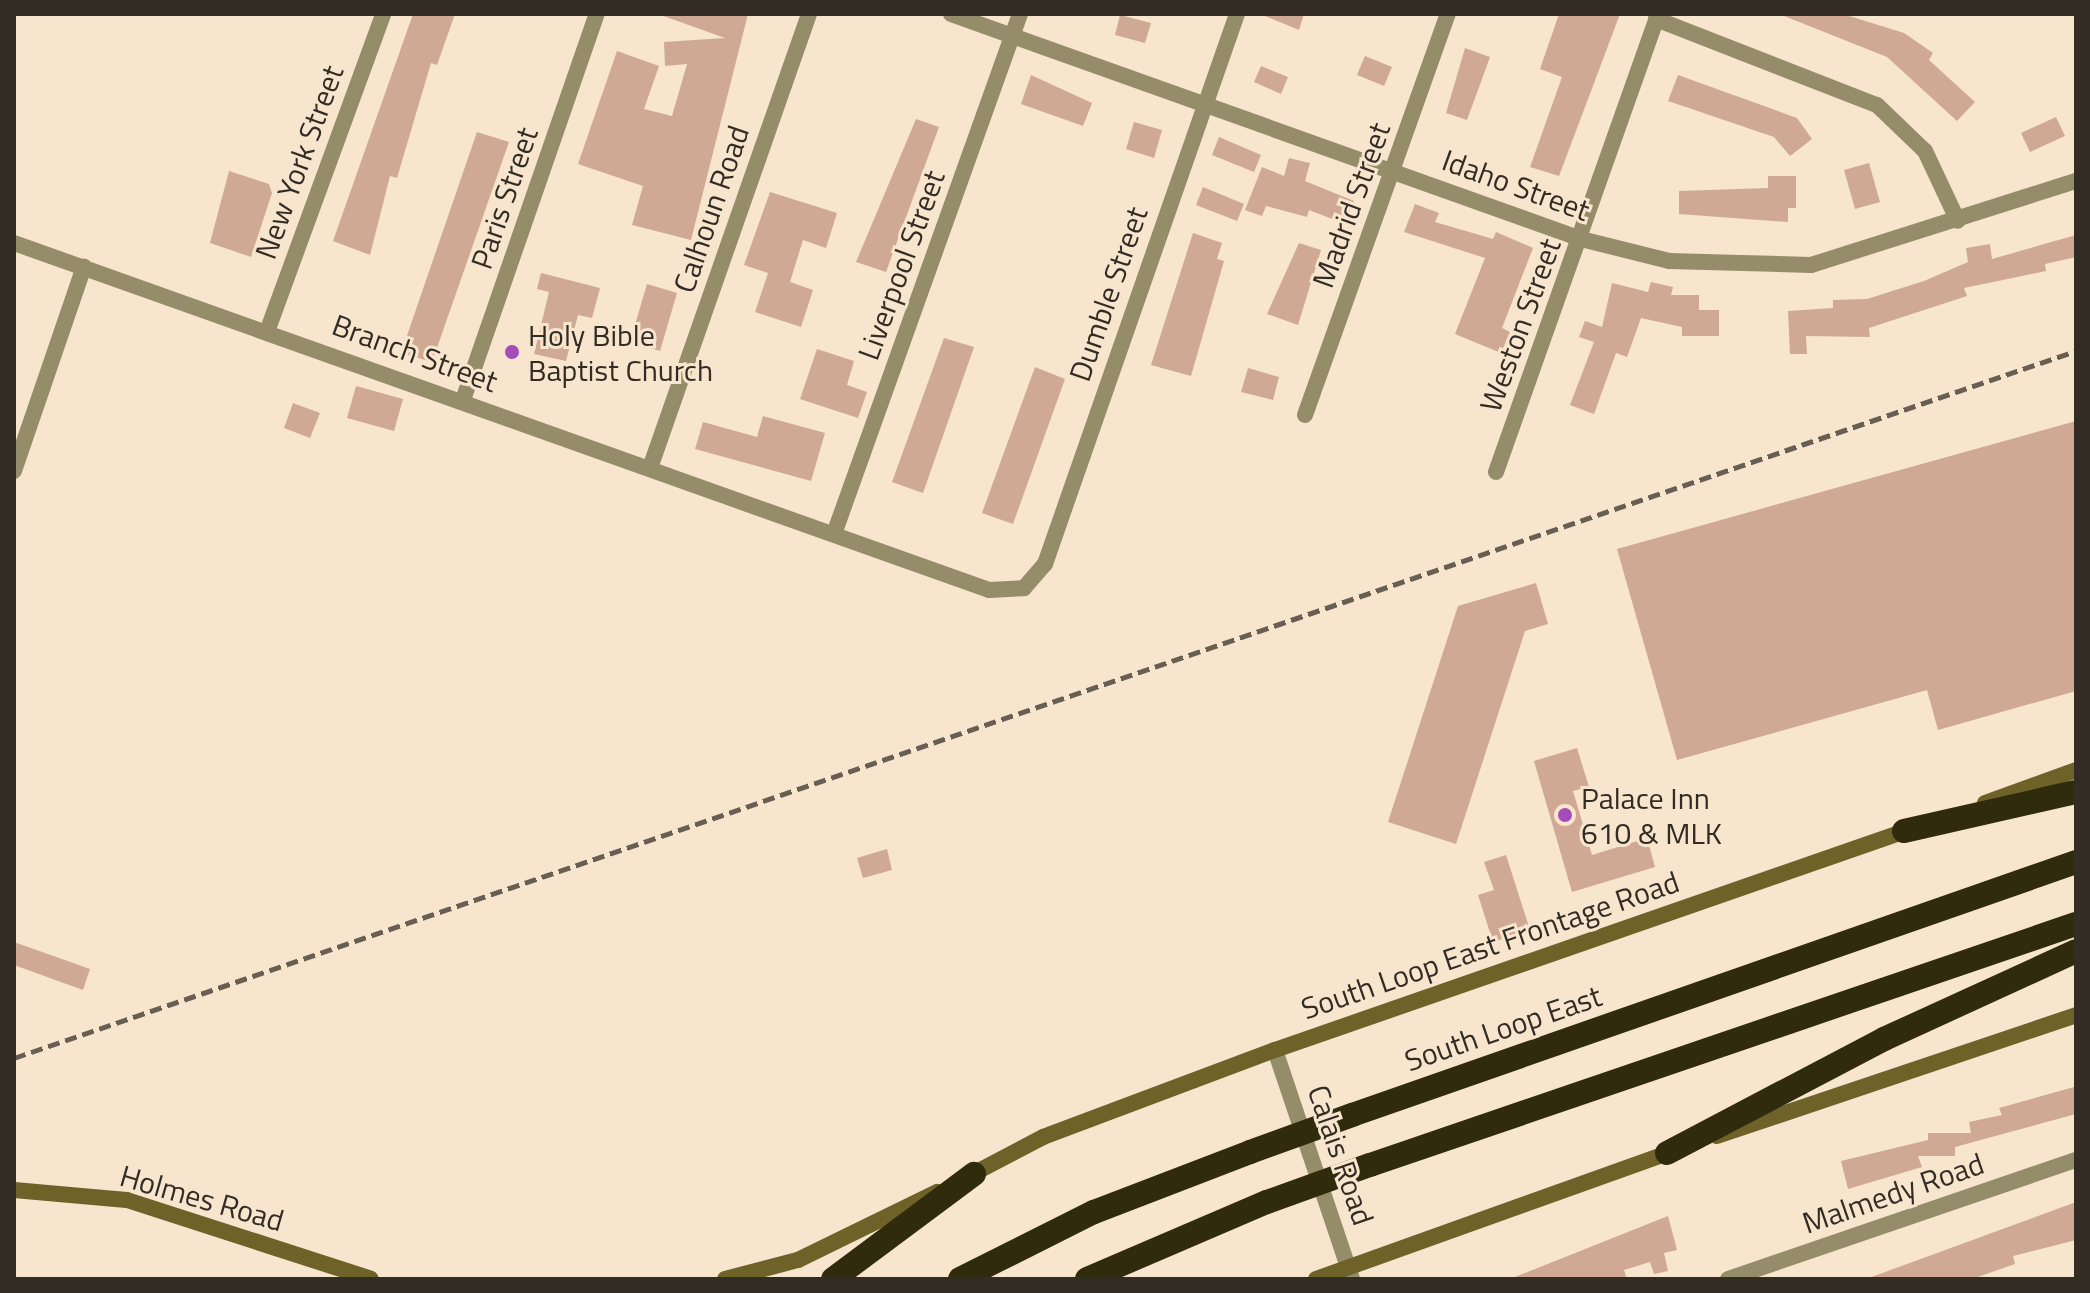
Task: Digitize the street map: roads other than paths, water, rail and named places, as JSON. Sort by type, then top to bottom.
[{"type":"highway","points":[[1904,831],[2076,792]]},
{"type":"highway","name":"South Loop East","points":[[960,1279],[1094,1212],[1250,1152],[2076,862]]},
{"type":"highway","points":[[1087,1279],[1267,1202],[1370,1165],[2076,924]]},
{"type":"highway","points":[[1667,1153],[1884,1039],[2076,951]]},
{"type":"highway","points":[[833,1279],[974,1174]]},
{"type":"main road","name":"South Loop East Frontage Road","points":[[725,1279],[798,1260],[1043,1137],[1275,1050],[2076,770]]},
{"type":"main road","points":[[1316,1279],[1351,1273],[1667,1153],[2076,1015]]},
{"type":"main road","name":"Holmes Road","points":[[14,1190],[127,1200],[371,1279]]},
{"type":"street","name":"New York Street","points":[[268,329],[383,14]]},
{"type":"street","name":"Paris Street","points":[[463,400],[597,14]]},
{"type":"street","name":"Calhoun Road","points":[[650,468],[809,14]]},
{"type":"street","name":"Idaho Street","points":[[951,14],[1581,239],[1669,261],[1767,269],[1865,254],[2076,181]]},
{"type":"street","name":"Liverpool Street","points":[[834,534],[1020,14]]},
{"type":"street","name":"Dumble Street","points":[[1024,588],[1045,564],[1237,14]]},
{"type":"street","name":"Madrid Street","points":[[1305,415],[1448,14]]},
{"type":"street","points":[[1657,16],[1877,105],[1925,151],[1958,221]]},
{"type":"street","name":"Weston Street","points":[[1496,472],[1581,239],[1657,16]]},
{"type":"street","name":"Branch Street","points":[[14,243],[268,329],[989,590],[1024,588]]},
{"type":"street","points":[[14,471],[84,267]]},
{"type":"street","name":"Calais Road","points":[[1275,1050],[1351,1273]]},
{"type":"street","name":"Malmedy Road","points":[[1728,1279],[2076,1160]]},
{"type":"railway","points":[[14,1058],[2076,351]]},
{"type":"place","name":"Holy Bible Baptist Church","points":[[512,352]]},
{"type":"place","name":"Palace Inn 610 & MLK","points":[[1565,815]]}]
